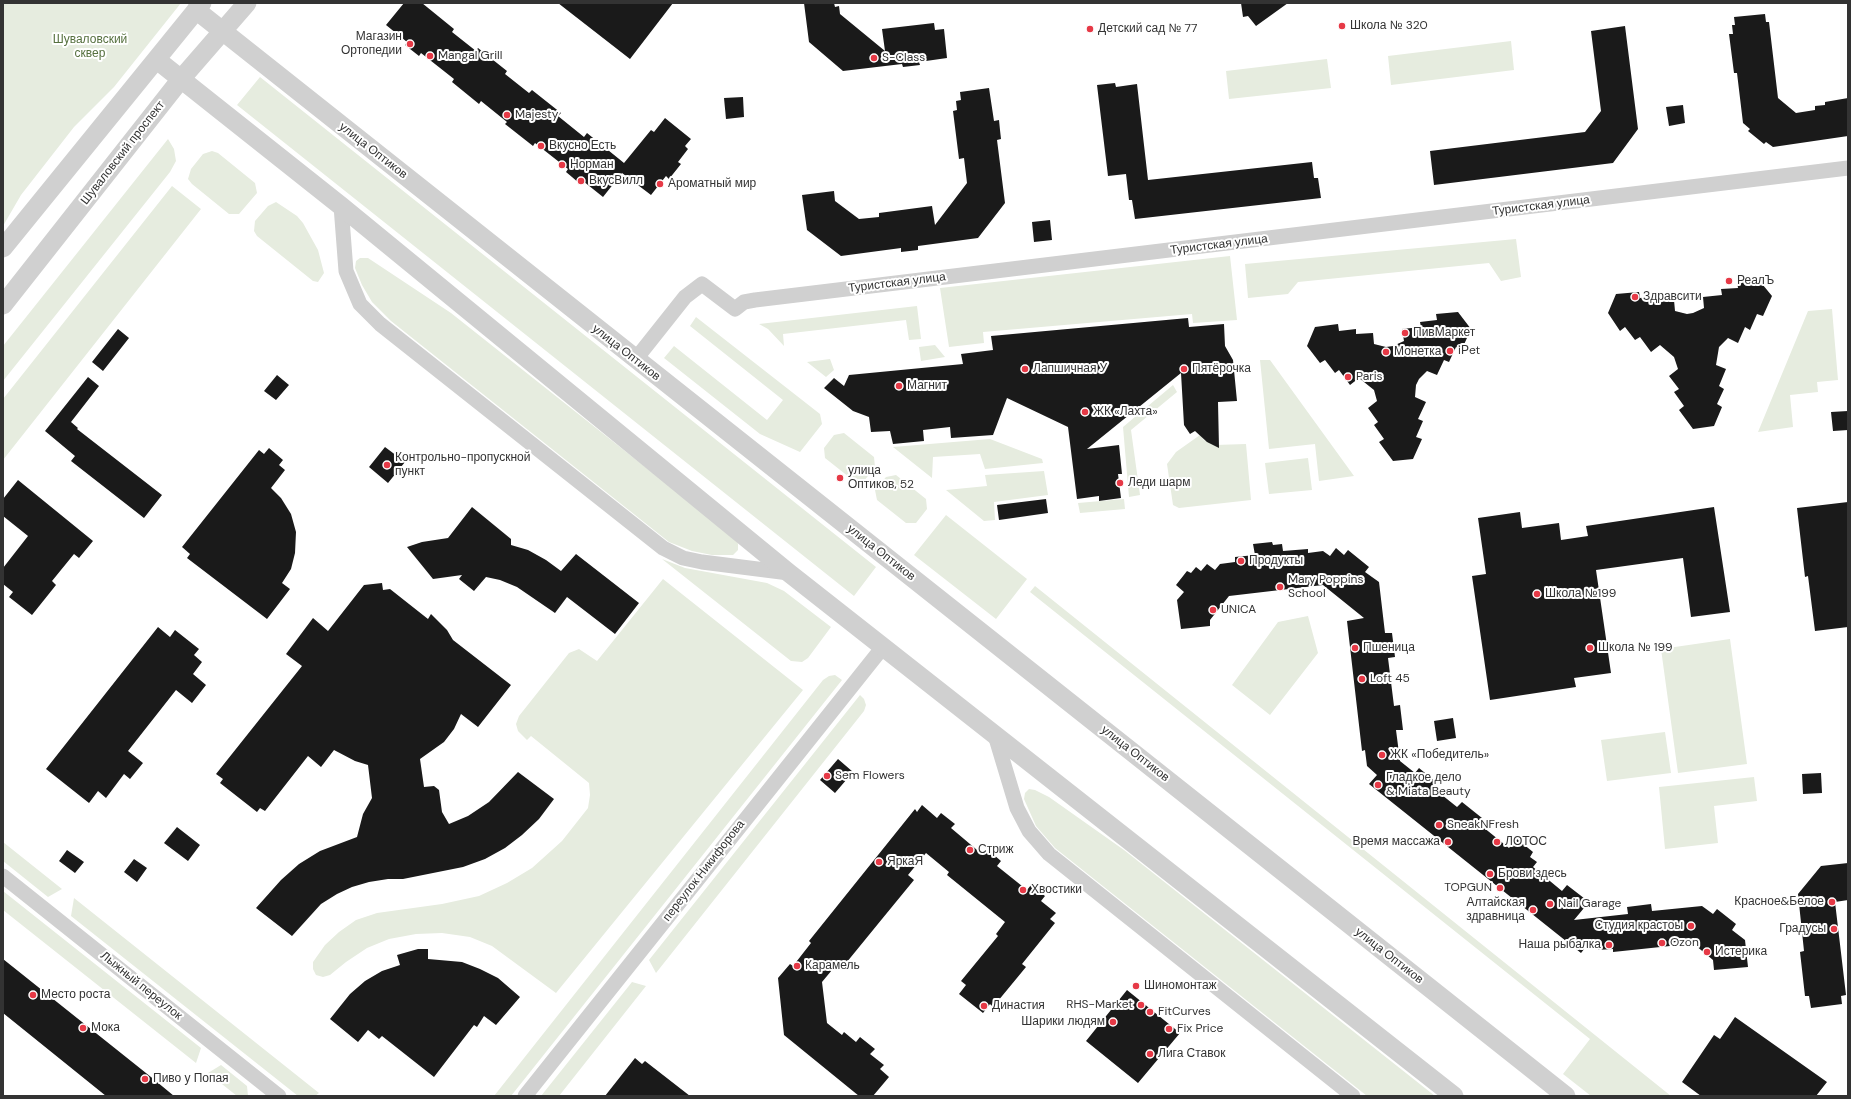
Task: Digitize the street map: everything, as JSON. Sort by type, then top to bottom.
[{"type":"street","name":"Шуваловский проспект","points":[[3,305],[181,79],[221,31],[247,3]]},
{"type":"street","name":"улица Оптиков","points":[[199,7],[221,31],[1566,1096]]},
{"type":"street","points":[[3,248],[125,95],[158,60],[199,7]]},
{"type":"street","points":[[158,60],[341,206],[789,572],[1454,1096]]},
{"type":"street","name":"Туристская улица","points":[[635,360],[685,297],[702,284],[735,309],[744,302],[755,300],[1848,168]]},
{"type":"street","points":[[341,206],[346,271],[360,304],[380,324],[663,548],[683,558],[702,562],[789,572]]},
{"type":"street","name":"переулок Никифорова","points":[[525,1096],[883,647]]},
{"type":"street","points":[[995,735],[1017,808],[1029,831],[1049,854],[1353,1096]]},
{"type":"street","name":"Лыжный переулок","points":[[3,876],[279,1096]]},
{"type":"green space","name":"Шуваловский сквер","points":[[3,3],[181,3],[114,87],[74,127],[21,195],[3,226]]},
{"type":"green space","points":[[1511,41],[1514,70],[1391,85],[1388,56]]},
{"type":"green space","points":[[1327,59],[1331,88],[1229,99],[1226,71]]},
{"type":"green space","points":[[260,77],[876,567],[854,596],[237,105]]},
{"type":"green space","points":[[168,139],[174,149],[176,161],[170,172],[3,381],[3,346]]},
{"type":"green space","points":[[212,151],[218,153],[255,183],[257,193],[239,214],[229,214],[192,184],[188,179],[191,169],[203,154]]},
{"type":"green space","points":[[172,186],[201,209],[3,460],[3,399]]},
{"type":"green space","points":[[276,202],[297,216],[303,223],[318,250],[324,273],[318,282],[313,281],[257,236],[254,231],[255,221],[268,206]]},
{"type":"green space","points":[[1516,239],[1521,277],[1501,281],[1489,263],[1298,282],[1288,294],[1248,298],[1245,264]]},
{"type":"green space","points":[[1230,256],[1237,320],[1193,323],[1192,314],[983,332],[984,343],[949,347],[940,288]]},
{"type":"green space","points":[[360,258],[368,258],[451,313],[736,539],[738,550],[733,555],[712,555],[692,551],[669,542],[391,321],[372,302],[362,285],[355,268],[356,261]]},
{"type":"green space","points":[[917,306],[921,339],[909,340],[906,320],[783,334],[784,346],[768,329],[759,324]]},
{"type":"green space","points":[[1832,309],[1838,380],[1817,382],[1818,392],[1790,395],[1793,427],[1758,432],[1808,311]]},
{"type":"green space","points":[[696,317],[820,414],[822,424],[800,452],[760,434],[664,358],[674,346],[767,420],[783,400],[690,326]]},
{"type":"green space","points":[[935,345],[945,357],[921,361],[919,347]]},
{"type":"green space","points":[[830,359],[834,370],[826,377],[807,362]]},
{"type":"green space","points":[[1260,360],[1270,360],[1354,476],[1319,481],[1315,444],[1269,449]]},
{"type":"green space","points":[[1173,385],[1177,392],[1131,430],[1140,495],[1129,497],[1123,427]]},
{"type":"green space","points":[[844,433],[874,457],[875,467],[864,481],[854,481],[825,458],[824,448],[834,435]]},
{"type":"green space","points":[[1200,435],[1204,440],[1215,445],[1246,444],[1251,500],[1179,508],[1173,505],[1167,464],[1176,452]]},
{"type":"green space","points":[[990,439],[1042,459],[1043,463],[985,469],[980,454],[933,457],[932,478],[893,447]]},
{"type":"green space","points":[[1308,458],[1312,490],[1269,494],[1265,463]]},
{"type":"green space","points":[[1044,471],[1048,495],[994,502],[995,520],[984,521],[946,490],[987,486],[985,475]]},
{"type":"green space","points":[[896,475],[926,499],[927,509],[916,523],[906,523],[877,500],[875,490],[886,477]]},
{"type":"green space","points":[[1124,499],[1125,509],[1080,513],[1078,503]]},
{"type":"green space","points":[[946,515],[1027,579],[996,619],[914,555]]},
{"type":"green space","points":[[662,559],[685,568],[767,583],[784,591],[831,627],[808,658],[802,662],[791,661]]},
{"type":"green space","points":[[663,579],[803,690],[556,993],[492,946],[470,937],[442,933],[416,934],[389,939],[367,948],[330,975],[323,977],[316,975],[313,969],[313,962],[325,945],[339,932],[356,920],[377,913],[442,904],[479,896],[507,883],[532,868],[562,841],[588,808],[590,795],[589,783],[531,736],[527,740],[518,731],[516,724],[519,716],[569,653],[579,649],[597,661]]},
{"type":"green space","points":[[1035,586],[1671,1096],[1591,1096],[1563,1074],[1590,1039],[1030,592]]},
{"type":"green space","points":[[1308,616],[1318,653],[1270,715],[1232,685],[1278,622]]},
{"type":"green space","points":[[1730,639],[1747,764],[1678,773],[1661,649]]},
{"type":"green space","points":[[835,675],[842,680],[511,1096],[494,1096],[823,680],[829,676]]},
{"type":"green space","points":[[860,695],[864,699],[866,705],[864,711],[656,973],[649,960]]},
{"type":"green space","points":[[1665,732],[1671,773],[1607,781],[1601,740]]},
{"type":"green space","points":[[1754,777],[1757,801],[1714,806],[1718,843],[1665,849],[1659,787]]},
{"type":"green space","points":[[1029,789],[1035,790],[1049,797],[1124,850],[1435,1096],[1367,1096],[1055,848],[1036,826],[1024,799],[1025,793]]},
{"type":"green space","points":[[3,842],[62,889],[48,897],[3,861]]},
{"type":"green space","points":[[3,891],[201,1048],[196,1063],[3,910]]},
{"type":"green space","points":[[74,898],[319,1093],[315,1096],[298,1096],[71,916]]},
{"type":"green space","points":[[632,982],[646,986],[559,1096],[541,1096]]},
{"type":"green space","points":[[221,1065],[247,1086],[248,1096],[237,1096],[208,1073]]},
{"type":"building","points":[[404,3],[422,3],[454,29],[452,32],[476,51],[478,48],[507,71],[505,74],[529,93],[532,90],[561,113],[558,116],[584,137],[587,133],[624,163],[651,130],[654,132],[665,118],[691,139],[685,146],[688,149],[678,162],[681,164],[669,179],[666,176],[651,195],[622,173],[603,197],[583,181],[580,184],[566,172],[568,169],[535,143],[533,146],[505,124],[507,122],[481,101],[479,104],[452,82],[454,79],[421,53],[419,56],[405,45],[407,42],[386,25]]},
{"type":"building","points":[[558,3],[673,3],[630,59]]},
{"type":"building","points":[[804,3],[834,3],[835,7],[839,6],[840,14],[885,51],[882,29],[934,23],[935,30],[944,29],[947,58],[919,62],[920,65],[903,67],[902,64],[843,71],[809,42]]},
{"type":"building","points":[[1241,3],[1288,3],[1256,26],[1248,16],[1243,17]]},
{"type":"building","points":[[1765,14],[1766,22],[1769,22],[1778,98],[1796,113],[1815,110],[1815,106],[1825,105],[1825,102],[1848,98],[1848,136],[1773,147],[1766,142],[1764,144],[1748,131],[1750,129],[1743,123],[1737,73],[1734,73],[1729,34],[1733,34],[1732,25],[1735,25],[1734,17]]},
{"type":"building","points":[[1625,26],[1638,129],[1613,163],[1434,185],[1430,151],[1585,132],[1601,111],[1591,31]]},
{"type":"building","points":[[1115,83],[1116,87],[1137,84],[1148,180],[1312,162],[1314,178],[1318,178],[1321,198],[1135,219],[1132,200],[1129,200],[1126,174],[1108,176],[1097,85]]},
{"type":"building","points":[[989,88],[994,121],[999,120],[1001,139],[997,140],[1005,203],[978,238],[918,246],[918,250],[901,252],[901,248],[841,256],[807,230],[802,195],[834,191],[835,201],[859,219],[879,217],[879,213],[932,206],[935,225],[967,183],[964,158],[959,159],[953,111],[957,110],[956,101],[961,100],[960,92]]},
{"type":"building","points":[[743,97],[744,117],[726,119],[724,98]]},
{"type":"building","points":[[1683,105],[1685,123],[1669,126],[1666,107]]},
{"type":"building","points":[[1050,220],[1052,240],[1034,242],[1032,222]]},
{"type":"building","points":[[1758,279],[1772,296],[1763,316],[1757,314],[1750,330],[1745,327],[1738,343],[1728,338],[1719,347],[1716,365],[1726,369],[1719,386],[1724,389],[1717,404],[1722,407],[1714,426],[1693,429],[1679,410],[1684,406],[1674,392],[1679,389],[1669,376],[1678,369],[1674,357],[1660,345],[1651,352],[1640,337],[1635,340],[1625,327],[1620,331],[1608,313],[1616,294],[1639,292],[1640,298],[1656,296],[1657,302],[1674,300],[1675,311],[1687,314],[1704,308],[1703,297],[1722,295],[1721,289],[1738,288],[1737,281]]},
{"type":"building","points":[[1458,312],[1471,329],[1462,349],[1456,347],[1449,362],[1444,360],[1437,375],[1427,371],[1419,379],[1416,385],[1415,397],[1426,402],[1418,419],[1423,421],[1416,437],[1422,439],[1413,459],[1393,461],[1379,442],[1384,439],[1374,425],[1378,422],[1368,408],[1377,401],[1374,390],[1359,378],[1350,385],[1339,370],[1335,373],[1325,360],[1320,363],[1307,346],[1315,327],[1338,324],[1339,331],[1356,329],[1356,334],[1373,333],[1374,344],[1386,347],[1393,346],[1404,341],[1402,329],[1421,327],[1420,322],[1437,320],[1436,314]]},
{"type":"building","points":[[1188,318],[1189,327],[1224,324],[1225,346],[1233,360],[1237,401],[1218,402],[1219,448],[1207,442],[1195,431],[1190,434],[1184,425],[1181,373],[1087,449],[1119,445],[1122,474],[1118,474],[1121,498],[1099,501],[1099,496],[1077,499],[1068,427],[1007,398],[993,435],[951,438],[950,427],[923,430],[924,441],[893,444],[890,431],[871,432],[869,417],[853,411],[824,388],[834,378],[844,386],[849,375],[963,364],[961,354],[993,350],[991,336]]},
{"type":"building","points":[[118,329],[129,338],[103,371],[92,362]]},
{"type":"building","points":[[277,375],[289,385],[276,400],[264,391]]},
{"type":"building","points":[[88,377],[99,386],[71,422],[78,428],[77,429],[162,495],[144,518],[71,461],[75,456],[45,431]]},
{"type":"building","points":[[1848,411],[1848,430],[1833,431],[1831,412]]},
{"type":"building","name":"Контрольно-пропускной пункт","points":[[385,447],[405,462],[388,483],[369,467]]},
{"type":"building","points":[[269,448],[283,460],[279,465],[285,470],[271,488],[281,498],[291,514],[296,532],[295,553],[291,569],[282,583],[290,589],[267,619],[187,558],[190,554],[182,547],[259,450],[264,454]]},
{"type":"building","points":[[18,480],[93,541],[79,558],[74,554],[52,581],[56,585],[32,615],[9,597],[13,592],[3,584],[3,568],[28,536],[3,516],[3,499]]},
{"type":"building","points":[[1046,499],[1048,513],[999,520],[997,505]]},
{"type":"building","points":[[1848,502],[1848,627],[1815,631],[1808,576],[1805,577],[1797,508]]},
{"type":"building","points":[[472,507],[511,539],[511,545],[528,550],[546,560],[561,571],[576,554],[639,603],[615,634],[567,597],[555,613],[517,587],[500,580],[486,577],[474,591],[459,579],[462,575],[433,579],[407,547],[422,542],[448,538]]},
{"type":"building","name":"Школа №199","points":[[1714,507],[1730,612],[1691,617],[1683,558],[1596,570],[1611,673],[1574,678],[1576,687],[1490,700],[1472,576],[1486,574],[1478,518],[1520,512],[1522,528],[1559,523],[1561,540],[1588,536],[1586,526]]},
{"type":"building","name":"ЖК «Победитель»","points":[[1272,542],[1273,545],[1282,544],[1283,551],[1308,549],[1308,553],[1323,551],[1330,556],[1336,548],[1344,555],[1348,550],[1369,567],[1365,572],[1379,582],[1385,633],[1392,633],[1395,657],[1388,658],[1394,706],[1400,705],[1403,730],[1396,730],[1400,761],[1415,773],[1419,768],[1436,782],[1432,787],[1457,807],[1462,802],[1482,818],[1478,823],[1509,848],[1517,839],[1533,852],[1530,857],[1537,862],[1533,867],[1562,891],[1567,885],[1589,902],[1574,920],[1628,914],[1627,907],[1651,904],[1652,911],[1702,906],[1713,914],[1717,909],[1736,924],[1732,930],[1745,940],[1748,967],[1714,970],[1713,960],[1689,940],[1670,943],[1670,946],[1613,952],[1613,949],[1597,950],[1589,943],[1581,953],[1369,784],[1377,775],[1367,766],[1365,750],[1362,751],[1347,621],[1364,618],[1323,585],[1229,596],[1210,620],[1210,626],[1181,629],[1177,600],[1184,592],[1176,585],[1187,571],[1191,573],[1196,567],[1201,571],[1207,564],[1215,570],[1220,564],[1235,562],[1235,557],[1255,555],[1253,544]]},
{"type":"building","points":[[382,583],[383,590],[390,589],[428,619],[431,614],[447,630],[453,640],[511,685],[478,727],[461,714],[454,729],[444,742],[420,759],[424,787],[434,786],[439,790],[442,812],[449,824],[468,816],[489,802],[518,772],[554,799],[539,819],[522,835],[505,848],[485,859],[463,867],[403,879],[388,879],[369,882],[352,887],[321,904],[292,936],[256,908],[281,880],[299,864],[320,851],[357,837],[363,814],[372,798],[368,765],[355,761],[334,750],[321,767],[308,756],[265,811],[260,808],[257,812],[220,783],[223,779],[216,774],[302,666],[286,654],[313,618],[328,631],[364,585]]},
{"type":"building","points":[[158,627],[170,637],[175,630],[199,649],[194,655],[202,662],[193,674],[206,685],[192,703],[176,690],[128,751],[143,763],[130,779],[124,774],[106,798],[98,791],[89,803],[46,769]]},
{"type":"building","points":[[1453,718],[1456,738],[1437,741],[1434,721]]},
{"type":"building","points":[[838,759],[853,772],[835,793],[820,780]]},
{"type":"building","points":[[1821,773],[1822,793],[1803,794],[1802,774]]},
{"type":"building","points":[[922,805],[937,818],[941,813],[955,824],[951,828],[983,855],[987,849],[1001,861],[997,866],[1027,890],[1031,885],[1045,896],[1041,901],[1056,913],[1050,919],[1055,923],[1022,964],[1026,967],[993,1007],[990,1004],[983,1013],[959,994],[966,985],[961,981],[998,936],[996,934],[1005,922],[947,875],[949,872],[926,853],[908,875],[914,880],[842,968],[837,964],[822,982],[827,1023],[842,1035],[844,1032],[856,1042],[860,1037],[875,1049],[870,1054],[884,1065],[880,1069],[889,1077],[873,1096],[859,1096],[784,1035],[778,978],[790,964],[793,966],[811,943],[809,941],[915,809],[917,812]]},
{"type":"building","points":[[177,827],[200,845],[188,861],[164,843]]},
{"type":"building","points":[[67,850],[84,862],[75,873],[59,861]]},
{"type":"building","points":[[134,859],[147,868],[137,882],[124,872]]},
{"type":"building","points":[[1848,863],[1848,900],[1835,902],[1846,995],[1841,996],[1842,1004],[1811,1008],[1809,996],[1805,996],[1800,952],[1804,951],[1798,894],[1821,866]]},
{"type":"building","points":[[418,949],[428,949],[428,959],[462,962],[480,969],[498,978],[520,997],[496,1025],[484,1016],[477,1027],[474,1025],[434,1077],[382,1036],[379,1039],[368,1030],[358,1042],[330,1019],[350,994],[365,981],[382,971],[400,965],[397,955]]},
{"type":"building","points":[[3,959],[174,1096],[106,1096],[3,1013]]},
{"type":"building","points":[[1127,990],[1180,1033],[1138,1083],[1086,1041]]},
{"type":"building","points":[[1735,1017],[1827,1082],[1816,1096],[1701,1096],[1682,1082],[1714,1035],[1720,1039]]},
{"type":"building","points":[[635,1058],[642,1064],[645,1061],[690,1096],[605,1096]]},
{"type":"place","name":"Школа № 320","points":[[1342,26]]},
{"type":"place","name":"Детский сад № 77","points":[[1090,29]]},
{"type":"place","name":"Магазин Ортопедии","points":[[410,44]]},
{"type":"place","name":"Mangal Grill","points":[[430,56]]},
{"type":"place","name":"S-Class","points":[[874,58]]},
{"type":"place","name":"Majesty","points":[[507,115]]},
{"type":"place","name":"Вкусно Есть","points":[[541,146]]},
{"type":"place","name":"Норман","points":[[562,165]]},
{"type":"place","name":"ВкусВилл","points":[[581,181]]},
{"type":"place","name":"Ароматный мир","points":[[660,184]]},
{"type":"place","name":"РеалЪ","points":[[1729,281]]},
{"type":"place","name":"Здравсити","points":[[1635,297]]},
{"type":"place","name":"ПивМаркет","points":[[1405,333]]},
{"type":"place","name":"iРet","points":[[1450,351]]},
{"type":"place","name":"Монетка","points":[[1386,352]]},
{"type":"place","name":"Лапшичная У","points":[[1025,369]]},
{"type":"place","name":"Пятёрочка","points":[[1184,369]]},
{"type":"place","name":"Paris","points":[[1348,377]]},
{"type":"place","name":"Магнит","points":[[899,386]]},
{"type":"place","name":"ЖК «Лахта»","points":[[1085,412]]},
{"type":"place","name":"Контрольно-пропускной пункт","points":[[387,465]]},
{"type":"place","name":"улица Оптиков, 52","points":[[840,478]]},
{"type":"place","name":"Леди шарм","points":[[1120,483]]},
{"type":"place","name":"Продукты","points":[[1241,561]]},
{"type":"place","name":"Mary Poppins School","points":[[1280,587]]},
{"type":"place","name":"Школа №199","points":[[1537,594]]},
{"type":"place","name":"UNICA","points":[[1213,610]]},
{"type":"place","name":"Пшеница","points":[[1355,648]]},
{"type":"place","name":"Школа № 199","points":[[1590,648]]},
{"type":"place","name":"Loft 45","points":[[1362,679]]},
{"type":"place","name":"ЖК «Победитель»","points":[[1382,755]]},
{"type":"place","name":"Sem Flowers","points":[[827,776]]},
{"type":"place","name":"Гладкое дело & Miata Beauty","points":[[1378,785]]},
{"type":"place","name":"SneakNFresh","points":[[1439,825]]},
{"type":"place","name":"Время массажа","points":[[1448,842]]},
{"type":"place","name":"ЛОТОС","points":[[1497,842]]},
{"type":"place","name":"Стриж","points":[[970,850]]},
{"type":"place","name":"ЯркаЯ","points":[[879,862]]},
{"type":"place","name":"Брови здесь","points":[[1490,874]]},
{"type":"place","name":"TOPGUN","points":[[1500,888]]},
{"type":"place","name":"Хвостики","points":[[1023,890]]},
{"type":"place","name":"Красное&Белое","points":[[1832,902]]},
{"type":"place","name":"Nail Garage","points":[[1550,904]]},
{"type":"place","name":"Алтайская здравница","points":[[1533,910]]},
{"type":"place","name":"Студия крастоы","points":[[1691,926]]},
{"type":"place","name":"Градусы","points":[[1834,929]]},
{"type":"place","name":"Ozon","points":[[1662,943]]},
{"type":"place","name":"Наша рыбалка","points":[[1609,945]]},
{"type":"place","name":"Истерика","points":[[1707,952]]},
{"type":"place","name":"Карамель","points":[[797,966]]},
{"type":"place","name":"Шиномонтаж","points":[[1136,986]]},
{"type":"place","name":"Место роста","points":[[33,995]]},
{"type":"place","name":"RHS-Market","points":[[1141,1005]]},
{"type":"place","name":"Династия","points":[[984,1006]]},
{"type":"place","name":"FitCurves","points":[[1150,1012]]},
{"type":"place","name":"Шарики людям","points":[[1113,1022]]},
{"type":"place","name":"Мока","points":[[83,1028]]},
{"type":"place","name":"Fix Price","points":[[1169,1029]]},
{"type":"place","name":"Лига Ставок","points":[[1150,1054]]},
{"type":"place","name":"Пиво у Попая","points":[[145,1079]]}]
